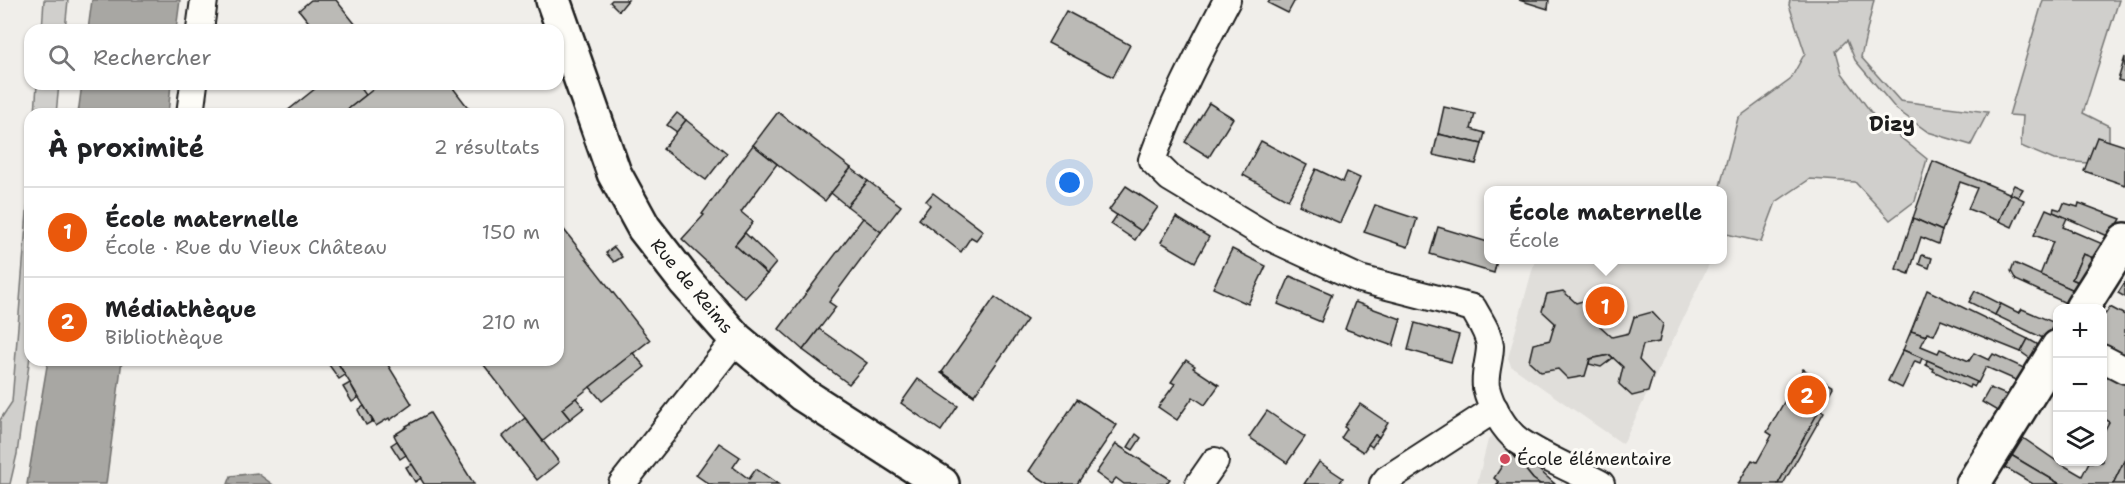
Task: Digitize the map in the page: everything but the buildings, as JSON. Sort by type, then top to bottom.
[{"type":"main road","name":"Rue de Reims","points":[[553,0],[562,24]]},
{"type":"main road","name":"Rue de Reims","points":[[564,31],[614,172],[644,228],[686,282],[736,339],[802,394],[942,484]]},
{"type":"main road","points":[[2085,304],[2125,240]]},
{"type":"main road","points":[[1973,484],[2053,355]]},
{"type":"street","points":[[201,24],[204,0]]},
{"type":"street","points":[[1227,0],[1190,71],[1152,160],[1170,178],[1265,236],[1360,279],[1473,308],[1490,345],[1486,366],[1486,385],[1504,425],[1518,440],[1601,484]]},
{"type":"street","points":[[191,108],[193,90]]},
{"type":"street","points":[[622,484],[736,339]]},
{"type":"street","points":[[2107,360],[2125,370]]},
{"type":"street","points":[[1383,484],[1387,478],[1495,409]]},
{"type":"street","points":[[1199,484],[1215,461]]},
{"type":"shaded area","points":[[44,0],[68,0],[66,24],[42,24]]},
{"type":"shaded area","points":[[92,0],[180,0],[177,24],[89,24]]},
{"type":"shaded area","points":[[1790,0],[1874,0],[1861,57],[1900,101],[1988,112],[1971,145],[1928,132],[1896,109],[1855,60],[1847,40],[1836,51],[1842,73],[1873,115],[1927,159],[1915,201],[1890,220],[1855,182],[1810,179],[1776,202],[1761,242],[1727,234],[1727,186],[1720,186],[1738,118],[1790,80],[1805,53],[1789,5]]},
{"type":"shaded area","points":[[2043,0],[2119,0],[2083,113],[2109,126],[2109,141],[2087,163],[2054,160],[2021,146],[2023,116],[2009,115]]},
{"type":"shaded area","points":[[37,90],[58,90],[57,108],[35,108]]},
{"type":"shaded area","points":[[81,90],[170,90],[169,108],[79,108]]},
{"type":"shaded area","points":[[24,251],[24,366],[29,366],[17,454],[10,484],[0,484],[0,420],[12,402]]},
{"type":"shaded area","points":[[1534,264],[1709,264],[1623,444],[1511,366],[1508,358]]},
{"type":"shaded area","points":[[47,366],[121,366],[106,484],[27,484]]},
{"type":"shaded area","name":"École élémentaire","points":[[1496,432],[1555,484],[1477,484],[1488,440]]},
{"type":"shaded area","points":[[257,473],[272,484],[228,484],[231,476]]},
{"type":"place","name":"École maternelle","points":[[1605,306]]},
{"type":"place","name":"Médiathèque","points":[[1807,395]]},
{"type":"place","name":"École élémentaire","points":[[1505,459]]},
{"type":"district","name":"Dizy","points":[[1892,124]]}]
